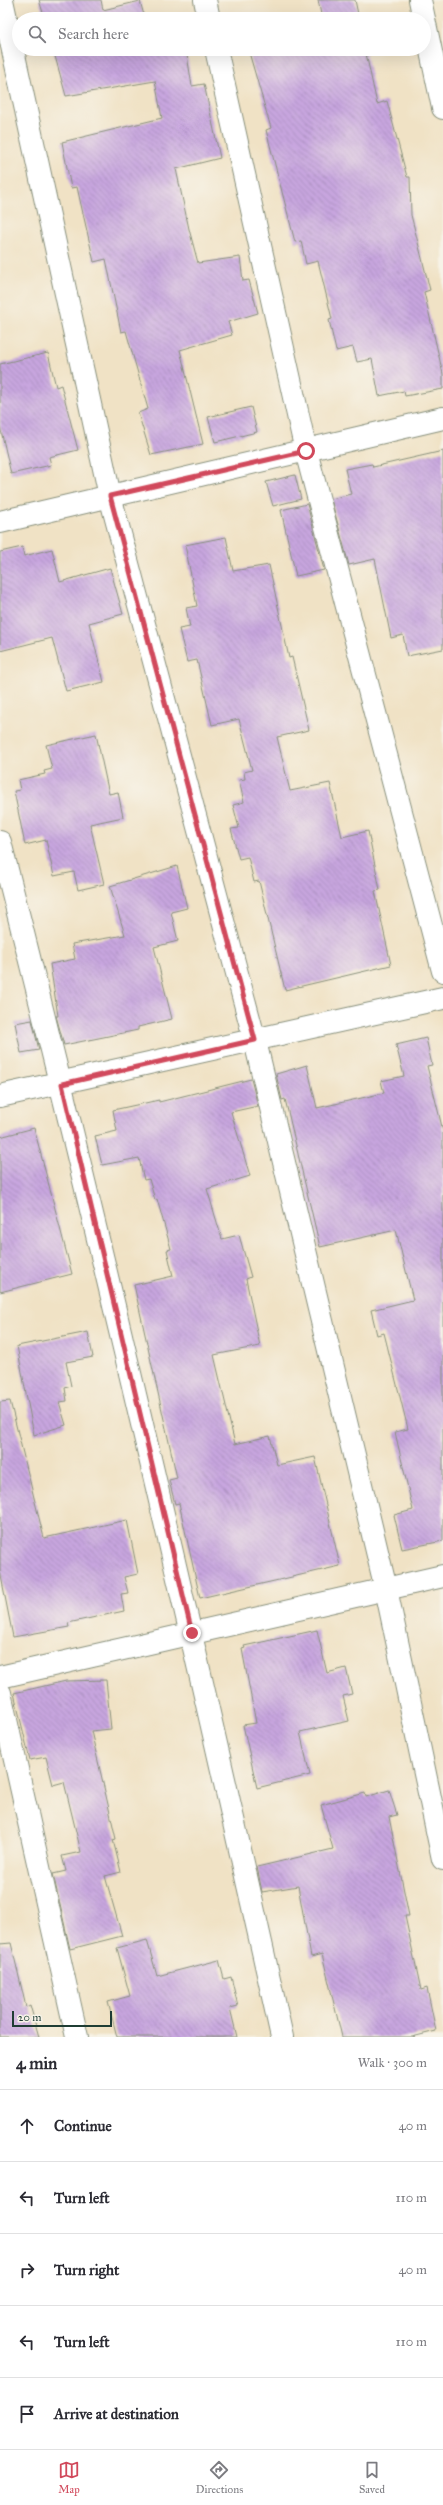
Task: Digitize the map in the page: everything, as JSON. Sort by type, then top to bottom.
[{"type":"street","points":[[2,0],[12,46]]},
{"type":"street","points":[[205,0],[208,12]]},
{"type":"street","points":[[420,0],[423,12]]},
{"type":"street","points":[[431,52],[443,108]]},
{"type":"street","points":[[14,56],[110,496],[255,1040],[386,1589],[443,1859]]},
{"type":"street","points":[[218,56],[306,451],[443,971]]},
{"type":"street","points":[[0,522],[443,418]]},
{"type":"street","points":[[0,842],[62,1084],[192,1633],[282,2037]]},
{"type":"street","points":[[0,1096],[62,1084],[443,998]]},
{"type":"street","points":[[0,1677],[443,1576]]},
{"type":"street","points":[[0,1693],[77,2037]]},
{"type":"building","points":[[39,0],[101,0],[103,10],[140,1],[143,12],[43,12]]},
{"type":"building","points":[[318,0],[355,0],[358,12],[321,12]]},
{"type":"building","points":[[55,56],[187,56],[192,86],[204,84],[220,158],[176,169],[189,229],[198,263],[240,257],[243,281],[249,280],[258,313],[228,322],[232,335],[180,350],[203,444],[151,455],[138,413],[148,409],[126,331],[121,332],[106,259],[94,262],[77,187],[71,188],[62,142],[162,118],[155,81],[66,96]]},
{"type":"building","points":[[250,56],[367,56],[377,104],[387,101],[407,177],[410,177],[411,215],[430,290],[424,292],[443,374],[443,389],[405,396],[404,391],[379,396],[372,359],[357,362],[353,347],[336,351],[329,320],[332,319],[318,261],[306,264],[301,241],[295,242],[266,130],[271,128]]},
{"type":"building","points":[[48,353],[56,387],[61,385],[78,450],[49,457],[51,465],[11,474],[0,426],[0,364]]},
{"type":"building","points":[[251,407],[257,432],[215,442],[208,417]]},
{"type":"building","points":[[443,451],[443,649],[407,656],[403,635],[391,638],[375,559],[349,565],[331,499],[351,494],[345,469],[372,464],[373,467]]},
{"type":"building","points":[[295,475],[301,499],[273,506],[266,482]]},
{"type":"building","points":[[307,504],[324,570],[296,576],[281,510]]},
{"type":"building","points":[[226,537],[233,571],[269,565],[289,658],[292,657],[309,730],[277,737],[290,791],[330,783],[342,837],[368,831],[380,890],[375,891],[391,965],[285,990],[259,881],[254,882],[248,857],[239,859],[231,829],[239,828],[233,805],[244,802],[239,780],[245,779],[244,772],[252,770],[239,719],[212,725],[197,660],[187,662],[179,629],[190,627],[186,608],[197,606],[185,545]]},
{"type":"building","points":[[22,547],[24,556],[52,549],[60,582],[110,568],[123,614],[89,623],[104,682],[66,691],[52,638],[0,651],[0,552]]},
{"type":"building","points":[[96,734],[109,794],[118,792],[123,817],[90,824],[104,884],[78,890],[74,872],[54,876],[46,840],[25,845],[14,791],[20,790],[18,780],[45,774],[44,771],[52,769],[46,745]]},
{"type":"building","points":[[177,866],[187,908],[171,912],[178,941],[154,947],[172,1019],[138,1027],[138,1030],[64,1045],[56,1016],[58,1016],[50,964],[75,959],[72,944],[125,935],[110,886]]},
{"type":"building","points":[[32,1020],[39,1050],[21,1053],[15,1023]]},
{"type":"building","points":[[426,1038],[432,1065],[427,1066],[443,1131],[443,1541],[402,1549],[394,1515],[413,1510],[395,1432],[408,1429],[384,1333],[377,1335],[371,1310],[413,1300],[396,1230],[320,1247],[285,1099],[282,1100],[276,1074],[307,1065],[317,1108],[384,1093],[381,1081],[404,1076],[396,1045]]},
{"type":"building","points":[[251,1079],[258,1106],[231,1112],[250,1176],[207,1189],[222,1239],[239,1235],[251,1277],[246,1279],[260,1346],[214,1355],[235,1444],[270,1436],[277,1465],[315,1457],[340,1566],[200,1598],[179,1503],[175,1504],[169,1480],[177,1478],[134,1285],[173,1276],[167,1250],[171,1249],[157,1199],[155,1200],[149,1179],[144,1180],[139,1158],[102,1165],[95,1136],[117,1131],[113,1110],[159,1100],[159,1102]]},
{"type":"building","points":[[34,1128],[72,1274],[0,1292],[0,1137]]},
{"type":"building","points":[[88,1332],[93,1357],[66,1362],[71,1386],[65,1388],[67,1401],[59,1402],[66,1425],[34,1435],[17,1346]]},
{"type":"building","points":[[10,1401],[44,1538],[127,1520],[138,1574],[124,1577],[128,1593],[121,1594],[124,1611],[68,1623],[69,1627],[13,1637],[0,1571],[0,1402]]},
{"type":"building","points":[[317,1630],[327,1673],[346,1668],[352,1694],[343,1696],[349,1721],[300,1732],[310,1775],[257,1788],[243,1725],[256,1723],[242,1649],[245,1648],[244,1646]]},
{"type":"building","points":[[106,1680],[111,1729],[91,1731],[116,1839],[113,1840],[121,1872],[105,1876],[122,1936],[70,1949],[53,1874],[66,1871],[62,1856],[81,1852],[64,1782],[53,1785],[46,1757],[30,1760],[14,1693],[66,1681]]},
{"type":"building","points":[[389,1790],[397,1815],[389,1817],[409,1916],[405,1916],[421,1990],[427,1988],[436,2031],[412,2037],[342,2037],[322,1954],[311,1957],[298,1886],[262,1892],[257,1867],[333,1849],[321,1805],[365,1793],[366,1797]]},
{"type":"building","points":[[147,1940],[157,1976],[219,1960],[224,1979],[231,1977],[238,2006],[230,2008],[237,2037],[117,2037],[108,2002],[130,1996],[117,1948]]},
{"type":"building","points":[[11,1943],[26,2007],[30,2005],[39,2037],[0,2037],[0,1944]]},
{"type":"route","points":[[192,1633],[62,1084],[255,1040],[110,496],[306,451]]}]
